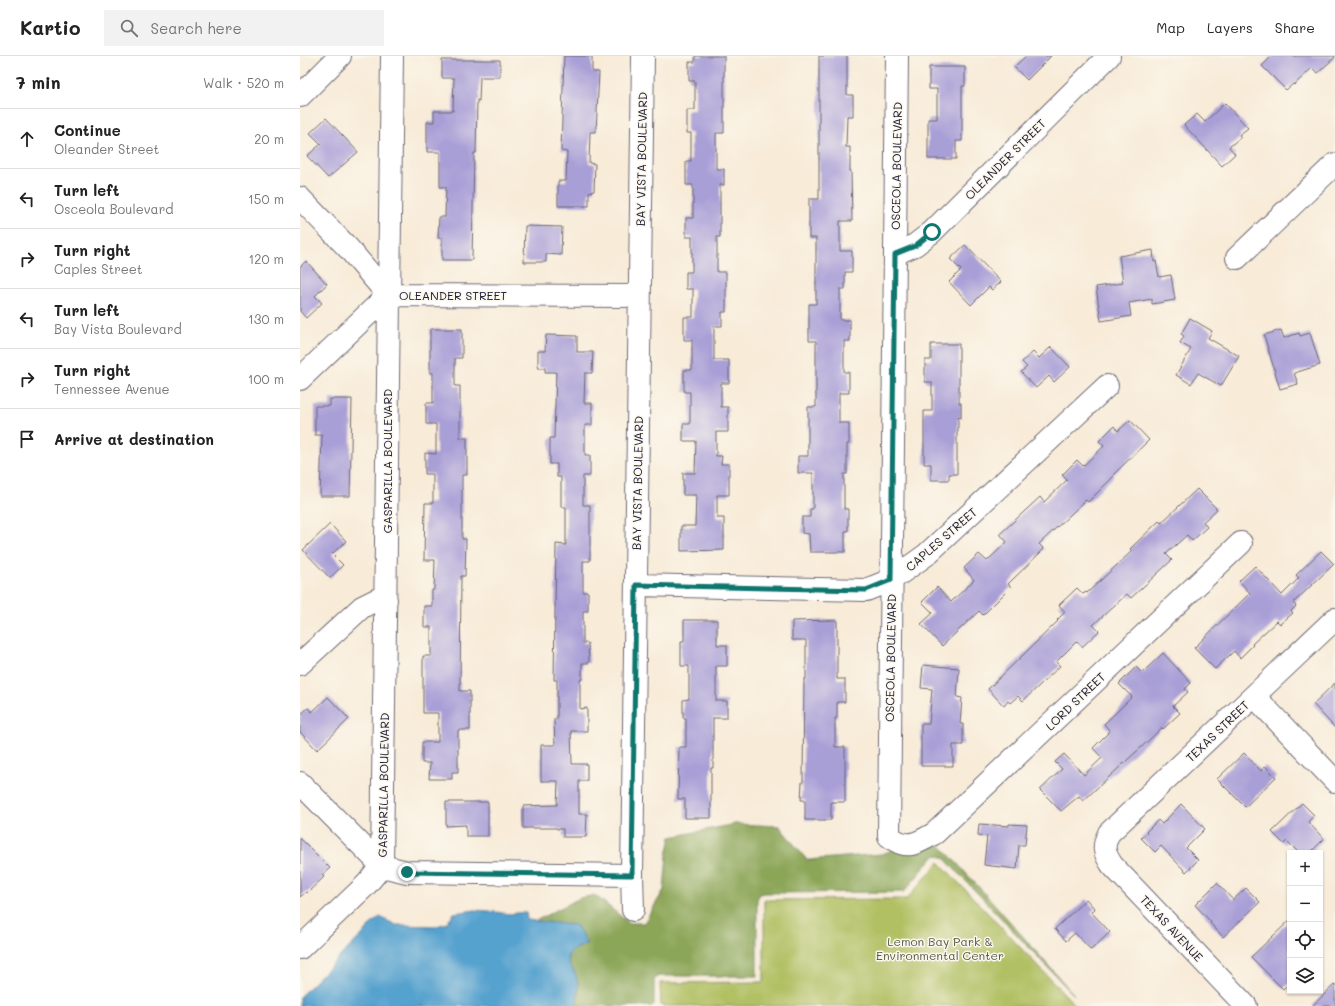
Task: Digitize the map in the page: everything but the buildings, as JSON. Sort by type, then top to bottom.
[{"type":"street","points":[[300,96],[340,56]]},
{"type":"street","name":"GASPARILLA BOULEVARD","points":[[382,866],[392,56]]},
{"type":"street","name":"BAY VISTA BOULEVARD","points":[[633,910],[632,875],[643,56]]},
{"type":"street","name":"OSCEOLA BOULEVARD","points":[[897,56],[888,828],[889,836],[896,843],[902,844]]},
{"type":"street","name":"OLEANDER STREET","points":[[895,254],[915,246],[932,232],[1109,56]]},
{"type":"street","points":[[1237,258],[1335,164]]},
{"type":"street","points":[[300,198],[349,249],[388,295]]},
{"type":"street","name":"OLEANDER STREET","points":[[300,379],[388,295],[639,296]]},
{"type":"street","name":"CAPLES STREET","points":[[636,585],[866,590],[891,580],[926,555],[1107,386]]},
{"type":"street","name":"LORD STREET","points":[[902,844],[914,844],[935,833],[1241,543]]},
{"type":"street","points":[[300,664],[359,609],[370,602],[386,600]]},
{"type":"street","name":"TEXAS STREET","points":[[1104,847],[1109,833],[1335,619]]},
{"type":"street","points":[[1254,696],[1335,781]]},
{"type":"street","points":[[300,783],[382,866],[407,872],[632,875]]},
{"type":"street","name":"TEXAS AVENUE","points":[[1104,847],[1106,856],[1112,865],[1246,1006]]},
{"type":"street","points":[[300,948],[366,885],[382,866]]},
{"type":"green space","points":[[735,824],[779,826],[807,860],[882,854],[931,835],[998,908],[1074,995],[944,858],[937,855],[933,857],[904,892],[760,894],[757,899],[757,976],[660,976],[656,977],[654,980],[654,1006],[576,1006],[578,989],[577,981],[569,964],[568,955],[572,951],[587,943],[558,924],[535,921],[580,898],[595,895],[629,923],[644,923],[664,890],[667,855],[671,837]]},
{"type":"green space","name":"Lemon Bay Park & Environmental Center","points":[[939,862],[1076,1006],[661,1006],[660,983],[764,982],[764,900],[907,899]]},
{"type":"water","points":[[475,910],[509,914],[526,912],[527,920],[576,925],[587,943],[572,951],[568,955],[569,964],[578,981],[576,1006],[300,1006],[300,996],[367,930],[370,925],[380,917],[396,925],[437,926],[447,923],[454,913]]},
{"type":"route","points":[[407,872],[632,875],[636,585],[866,590],[891,580],[895,254],[915,246],[932,232]]}]
